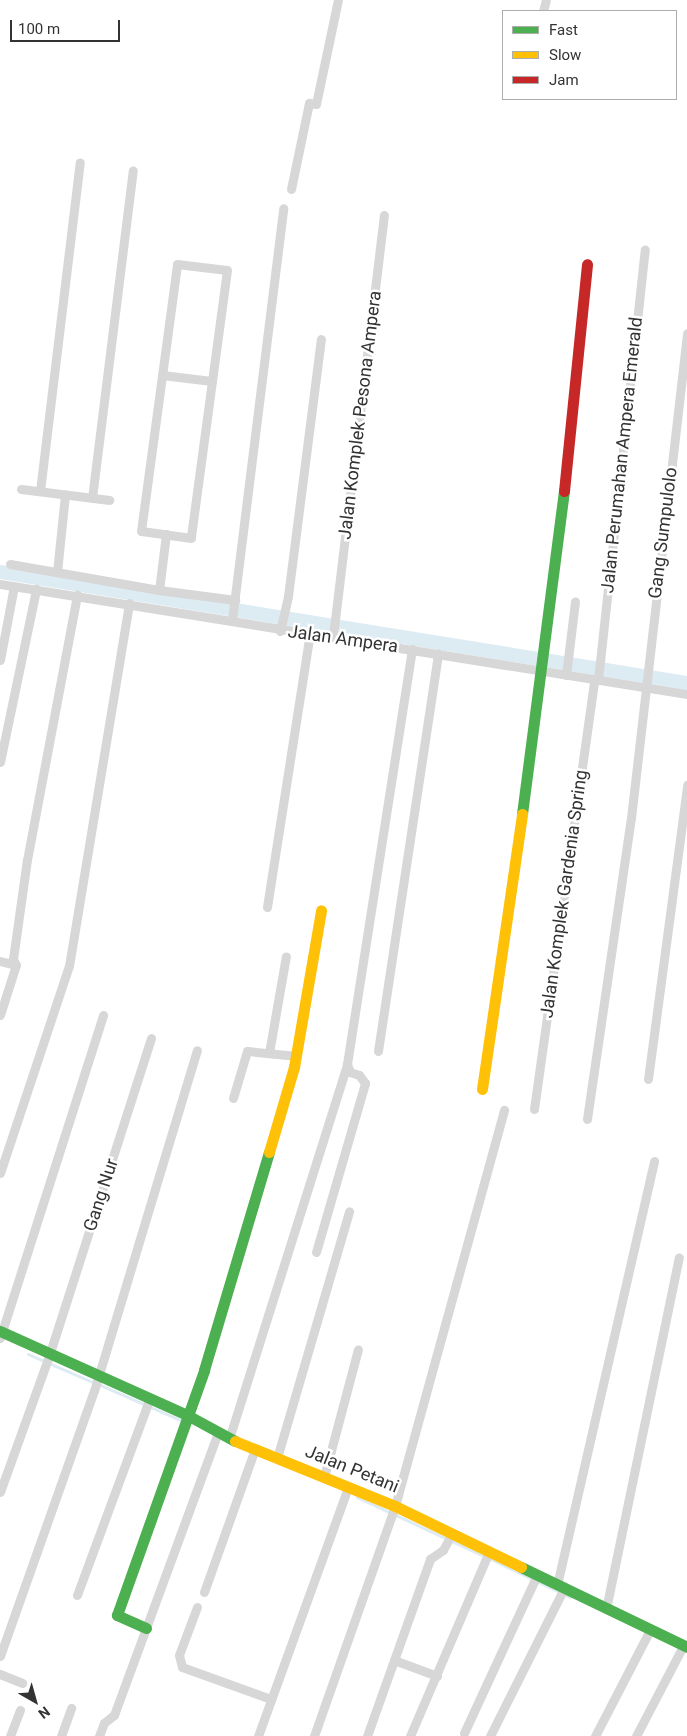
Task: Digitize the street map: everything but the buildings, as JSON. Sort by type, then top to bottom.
[{"type":"street","points":[[291,189],[309,103],[316,104],[338,0]]},
{"type":"street","points":[[40,491],[80,162]]},
{"type":"street","points":[[92,498],[132,171]]},
{"type":"street","points":[[10,564],[159,590],[233,610],[283,208]]},
{"type":"street","name":"Jalan Komplek Pesona Ampera","points":[[333,633],[384,215]]},
{"type":"street","name":"Jalan Perumahan Ampera Emerald","points":[[597,680],[645,250]]},
{"type":"street","points":[[176,264],[227,270],[191,538],[141,531],[162,374],[176,264]]},
{"type":"street","points":[[482,1089],[520,849],[525,773],[568,458],[587,264]]},
{"type":"street","name":"Gang Sumpulolo","points":[[587,1119],[632,818],[687,333]]},
{"type":"street","points":[[280,628],[285,612],[321,339]]},
{"type":"street","points":[[162,374],[212,381]]},
{"type":"street","points":[[21,489],[109,500]]},
{"type":"street","points":[[57,572],[65,494]]},
{"type":"street","points":[[159,590],[166,534]]},
{"type":"street","name":"Jalan Ampera","points":[[0,584],[129,603],[233,610],[280,628],[310,633],[333,633],[412,649],[566,672],[597,680],[647,681],[687,694]]},
{"type":"street","points":[[0,660],[14,586]]},
{"type":"street","points":[[0,762],[36,589]]},
{"type":"street","points":[[0,1014],[13,985],[16,965],[13,959],[27,860],[77,595]]},
{"type":"street","points":[[566,672],[575,602]]},
{"type":"street","points":[[0,1173],[69,966],[129,603]]},
{"type":"street","points":[[267,907],[310,633]]},
{"type":"street","points":[[229,1439],[347,1064],[412,649]]},
{"type":"street","points":[[378,1050],[438,653]]},
{"type":"street","name":"Jalan Komplek Gardenia Spring","points":[[534,1109],[597,680]]},
{"type":"street","points":[[648,1079],[687,785]]},
{"type":"street","points":[[146,1628],[117,1615],[189,1416],[297,1056],[321,910]]},
{"type":"street","points":[[269,1053],[286,956]]},
{"type":"street","points":[[0,960],[16,965]]},
{"type":"street","points":[[1,1333],[103,1015]]},
{"type":"street","name":"Gang Nur","points":[[0,1492],[49,1356],[151,1038]]},
{"type":"street","points":[[0,1656],[97,1383],[198,1050]]},
{"type":"street","points":[[233,1098],[247,1051],[297,1056]]},
{"type":"street","points":[[316,1252],[365,1082],[359,1075],[350,1072],[347,1064]]},
{"type":"street","points":[[314,1736],[394,1511],[504,1110]]},
{"type":"street","points":[[490,1736],[537,1643],[560,1590],[654,1161]]},
{"type":"street","points":[[277,1458],[349,1211]]},
{"type":"street","points":[[606,1609],[679,1258]]},
{"type":"street","name":"Jalan Petani","points":[[1,1333],[49,1356],[97,1383],[147,1404],[189,1416],[216,1436],[229,1439],[324,1477],[346,1492],[451,1535],[534,1580],[606,1609],[649,1633],[683,1648]]},
{"type":"street","points":[[324,1477],[358,1348]]},
{"type":"street","points":[[77,1595],[147,1404]]},
{"type":"street","points":[[99,1736],[104,1723],[114,1715],[216,1436]]},
{"type":"street","points":[[204,1592],[255,1449]]},
{"type":"street","points":[[258,1736],[346,1492]]},
{"type":"street","points":[[367,1736],[430,1559],[444,1550],[451,1535]]},
{"type":"street","points":[[410,1736],[489,1554]]},
{"type":"street","points":[[464,1732],[534,1580]]},
{"type":"street","points":[[197,1607],[179,1655],[182,1667],[271,1699]]},
{"type":"street","points":[[595,1736],[649,1633]]},
{"type":"street","points":[[636,1736],[683,1648]]},
{"type":"street","points":[[394,1660],[437,1676]]},
{"type":"street","points":[[0,1674],[22,1683]]},
{"type":"street","points":[[61,1736],[71,1708]]},
{"type":"street","points":[[10,1736],[20,1710]]},
{"type":"waterway","points":[[0,572],[687,683]]},
{"type":"waterway","points":[[28,1354],[93,1382]]},
{"type":"waterway","points":[[98,1384],[183,1421]]},
{"type":"waterway","points":[[357,1497],[484,1556]]},
{"type":"waterway","points":[[489,1558],[570,1597]]},
{"type":"traffic: fast","points":[[522,814],[564,491]]},
{"type":"traffic: fast","points":[[146,1628],[117,1615],[204,1370],[269,1152]]},
{"type":"traffic: fast","points":[[0,1331],[189,1416],[235,1441]]},
{"type":"traffic: fast","points":[[521,1567],[687,1647]]},
{"type":"traffic: slow","points":[[482,1089],[522,814]]},
{"type":"traffic: slow","points":[[269,1152],[294,1067],[321,910]]},
{"type":"traffic: slow","points":[[235,1441],[395,1506],[521,1567]]},
{"type":"traffic: jam","points":[[564,491],[587,264]]}]
